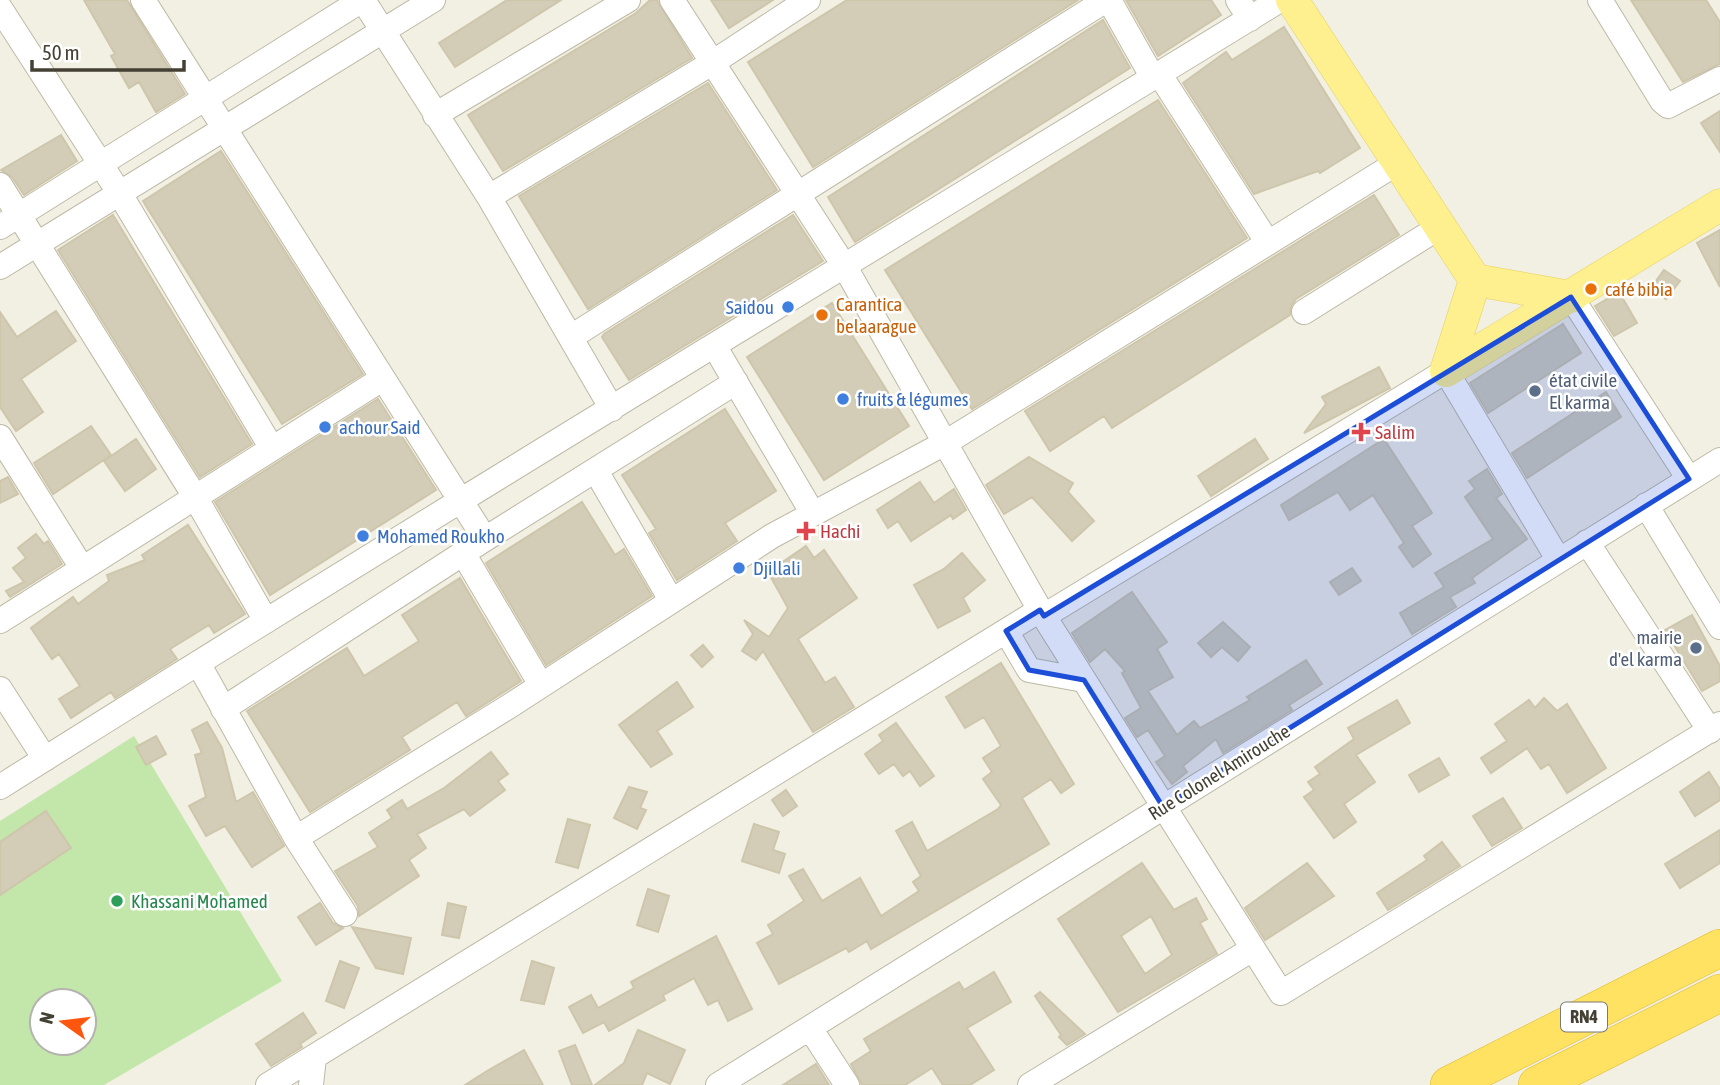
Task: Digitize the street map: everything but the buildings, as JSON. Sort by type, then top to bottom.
[{"type":"highway","name":"RN4","points":[[1449,1085],[1720,948]]},
{"type":"highway","name":"RN4","points":[[1537,1085],[1720,993]]},
{"type":"main road","points":[[1292,0],[1438,228],[1475,280],[1571,297]]},
{"type":"main road","points":[[1446,371],[1720,205]]},
{"type":"main road","points":[[1446,371],[1475,280]]},
{"type":"street","points":[[143,0],[485,539]]},
{"type":"street","points":[[10,221],[362,0],[489,198],[612,409]]},
{"type":"street","points":[[0,267],[225,131],[433,0]]},
{"type":"street","points":[[435,115],[596,8],[628,0]]},
{"type":"street","points":[[672,0],[845,267],[1042,613],[1251,950],[1281,993],[1715,728],[1587,542]]},
{"type":"street","points":[[489,198],[712,63],[808,0]]},
{"type":"street","points":[[571,337],[1107,0],[1268,243]]},
{"type":"street","points":[[0,787],[458,500],[715,347],[1157,76],[1244,9],[1280,0]]},
{"type":"street","points":[[1600,0],[1662,101],[1668,106],[1720,79]]},
{"type":"street","points":[[0,8],[120,194],[271,447]]},
{"type":"street","points":[[296,838],[772,536],[945,443],[1396,163]]},
{"type":"street","points":[[0,185],[10,221],[37,244],[194,495],[266,621]]},
{"type":"street","points":[[1304,312],[1438,228]]},
{"type":"street","points":[[1571,297],[1689,479]]},
{"type":"street","points":[[715,347],[813,514]]},
{"type":"street","points":[[268,1085],[1006,631],[1042,613],[1446,371],[1558,559]]},
{"type":"street","points":[[0,621],[194,495],[382,379]]},
{"type":"street","points":[[223,709],[463,553],[736,382]]},
{"type":"street","points":[[0,437],[82,568]]},
{"type":"street","name":"Rue Colonel Amirouche","points":[[718,1085],[1720,460]]},
{"type":"street","points":[[596,471],[671,600]]},
{"type":"street","points":[[1646,505],[1720,627]]},
{"type":"street","points":[[463,553],[541,685]]},
{"type":"street","points":[[1006,631],[1029,670],[1084,680]]},
{"type":"street","points":[[198,663],[296,838],[345,914]]},
{"type":"street","points":[[0,689],[45,759]]},
{"type":"street","points":[[1030,1085],[1251,950]]},
{"type":"street","points":[[810,1028],[847,1085]]},
{"type":"street","points":[[310,1085],[314,1057]]},
{"type":"highlighted area","points":[[1571,297],[1689,479],[1163,807],[1084,680],[1029,670],[1006,631],[1040,610],[1044,616]]},
{"type":"green space","name":"Khassani Mohamed","points":[[134,736],[282,981],[104,1085],[0,1085],[0,821]]},
{"type":"place","name":"café bibia","points":[[1591,289]]},
{"type":"place","name":"Saidou","points":[[788,307]]},
{"type":"place","name":"Carantica belaarague","points":[[822,315]]},
{"type":"place","name":"état civile El karma","points":[[1535,391]]},
{"type":"place","name":"fruits & légumes","points":[[843,399]]},
{"type":"place","name":"achour Said","points":[[325,427]]},
{"type":"place","name":"Salim","points":[[1361,432]]},
{"type":"place","name":"Hachi","points":[[806,531]]},
{"type":"place","name":"Mohamed Roukho","points":[[363,536]]},
{"type":"place","name":"Djillali","points":[[739,568]]},
{"type":"place","name":"mairie d'el karma","points":[[1696,648]]},
{"type":"place","name":"Khassani Mohamed","points":[[117,901]]}]
